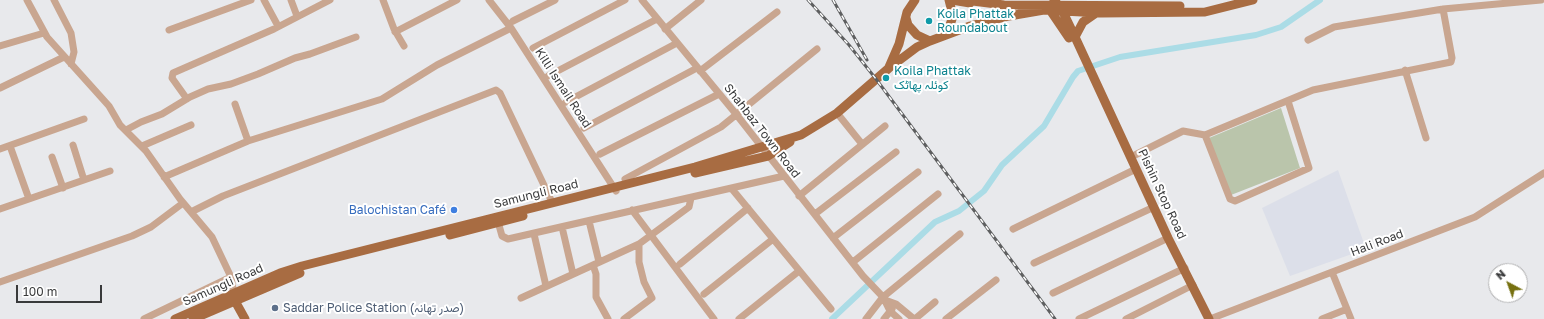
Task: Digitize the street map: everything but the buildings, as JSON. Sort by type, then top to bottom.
[{"type":"main road","points":[[947,34],[953,16],[949,0]]},
{"type":"main road","points":[[952,0],[975,3],[1002,0]]},
{"type":"main road","points":[[965,0],[1004,5],[1222,7]]},
{"type":"main road","points":[[1054,0],[1062,10],[1093,80]]},
{"type":"main road","name":"Samungli Road","points":[[193,319],[280,273],[302,266],[615,189],[761,148],[801,135],[836,112],[910,52],[947,34],[1009,16],[1050,10],[1098,12],[1206,12],[1254,0]]},
{"type":"main road","points":[[889,68],[911,2]]},
{"type":"main road","points":[[1050,10],[1068,35],[1093,80]]},
{"type":"main road","points":[[1075,37],[1083,22],[1098,12]]},
{"type":"main road","points":[[906,18],[908,25],[917,35],[930,41]]},
{"type":"main road","name":"Pishin Stop Road","points":[[1093,80],[1131,157],[1134,170]]},
{"type":"main road","name":"Pishin Stop Road","points":[[1093,80],[1167,239],[1210,319]]},
{"type":"main road","points":[[615,189],[768,156],[801,135]]},
{"type":"main road","name":"Samungli Road","points":[[498,219],[552,202],[615,189]]},
{"type":"main road","name":"Pishin Stop Road","points":[[1191,286],[1203,319]]},
{"type":"main road","points":[[234,297],[245,319]]},
{"type":"main road","name":"Samungli Road","points":[[175,319],[234,297]]},
{"type":"street","points":[[27,0],[44,33],[109,106],[126,130],[142,146],[183,203],[212,237],[231,277],[234,297]]},
{"type":"street","points":[[54,0],[71,33],[74,52],[71,64]]},
{"type":"street","points":[[169,30],[251,0]]},
{"type":"street","points":[[264,0],[278,26]]},
{"type":"street","points":[[291,0],[297,16]]},
{"type":"street","points":[[187,98],[172,78],[173,73],[278,26],[330,0]]},
{"type":"street","points":[[383,0],[396,32],[404,46]]},
{"type":"street","points":[[396,32],[457,0]]},
{"type":"street","name":"Killi Ismail Road","points":[[489,0],[512,25],[615,189]]},
{"type":"street","points":[[164,177],[248,141],[382,99],[437,65],[555,0]]},
{"type":"street","points":[[533,48],[625,0]]},
{"type":"street","name":"Shahbaz Town Road","points":[[642,0],[736,114],[761,148],[863,276],[882,296]]},
{"type":"street","points":[[665,29],[701,0]]},
{"type":"street","points":[[1308,40],[1334,27],[1443,9],[1541,0]]},
{"type":"street","points":[[1131,157],[1183,131],[1205,135],[1313,90],[1405,70],[1451,62],[1452,58],[1443,9]]},
{"type":"street","points":[[584,128],[698,69],[777,12]]},
{"type":"street","points":[[548,76],[657,19]]},
{"type":"street","points":[[0,46],[44,33]]},
{"type":"street","points":[[126,130],[141,122],[162,114],[187,98],[208,89],[231,84],[295,58],[356,37]]},
{"type":"street","points":[[566,102],[677,44]]},
{"type":"street","points":[[625,178],[720,127],[816,49]]},
{"type":"street","points":[[0,88],[64,57]]},
{"type":"street","points":[[1405,70],[1426,138]]},
{"type":"street","points":[[191,212],[223,196],[496,90],[500,93],[552,202]]},
{"type":"street","points":[[600,154],[719,94]]},
{"type":"street","points":[[1205,135],[1230,199],[1235,201],[1310,168],[1288,101]]},
{"type":"street","points":[[235,104],[248,141]]},
{"type":"street","points":[[836,112],[862,144]]},
{"type":"street","points":[[0,149],[84,119]]},
{"type":"street","points":[[142,146],[191,125]]},
{"type":"street","points":[[799,196],[885,126]]},
{"type":"street","points":[[73,145],[84,180]]},
{"type":"street","points":[[10,146],[29,199]]},
{"type":"street","points":[[815,214],[896,152]]},
{"type":"street","points":[[52,157],[63,188]]},
{"type":"street","points":[[1013,228],[1134,170]]},
{"type":"street","points":[[0,209],[110,171]]},
{"type":"street","points":[[833,238],[918,172]]},
{"type":"street","name":"Hali Road","points":[[1210,319],[1474,217],[1544,173]]},
{"type":"street","points":[[498,219],[502,236],[508,239],[784,176]]},
{"type":"street","points":[[732,189],[831,309]]},
{"type":"street","points":[[853,262],[938,194]]},
{"type":"street","points":[[521,298],[639,244],[689,207],[691,198]]},
{"type":"street","points":[[0,282],[132,236],[152,227],[183,203]]},
{"type":"street","points":[[680,264],[748,208]]},
{"type":"street","points":[[1034,263],[1152,208]]},
{"type":"street","points":[[632,210],[714,319]]},
{"type":"street","points":[[589,221],[596,264],[596,297],[608,319]]},
{"type":"street","points":[[562,227],[573,274]]},
{"type":"street","points":[[534,234],[546,286]]},
{"type":"street","points":[[866,319],[882,296],[960,234]]},
{"type":"street","points":[[704,294],[773,239]]},
{"type":"street","points":[[1053,293],[1167,239]]},
{"type":"street","points":[[624,319],[652,298],[644,282],[639,262],[639,244]]},
{"type":"street","points":[[1079,319],[1183,269]]},
{"type":"street","points":[[738,319],[799,271]]},
{"type":"street","points":[[1332,272],[1351,319]]},
{"type":"street","points":[[144,319],[231,277]]},
{"type":"street","points":[[946,319],[996,280]]},
{"type":"street","points":[[1126,319],[1191,286]]},
{"type":"street","points":[[882,296],[896,304],[914,319],[935,302]]},
{"type":"street","points":[[882,296],[890,312],[899,319]]},
{"type":"street","points":[[884,319],[896,304]]},
{"type":"street","points":[[1322,319],[1347,309]]},
{"type":"shaded area","points":[[1338,170],[1366,249],[1290,276],[1262,208]]},
{"type":"green space","points":[[1281,108],[1300,168],[1231,195],[1209,138]]},
{"type":"waterway","points":[[832,319],[935,222],[959,211],[984,191],[1002,165],[1044,126],[1078,71],[1120,57],[1256,35],[1281,27],[1320,0]]},
{"type":"railway","points":[[808,0],[849,45],[876,79],[1055,319]]},
{"type":"railway","points":[[833,0],[867,60]]},
{"type":"place","name":"Koila Phattak Roundabout","points":[[929,21]]},
{"type":"place","name":"Koila Phattak کوئلہ پھاٹک","points":[[886,78]]},
{"type":"place","name":"Balochistan Café","points":[[454,210]]},
{"type":"place","name":"Saddar Police Station (صدر تھانہ)","points":[[275,308]]}]
